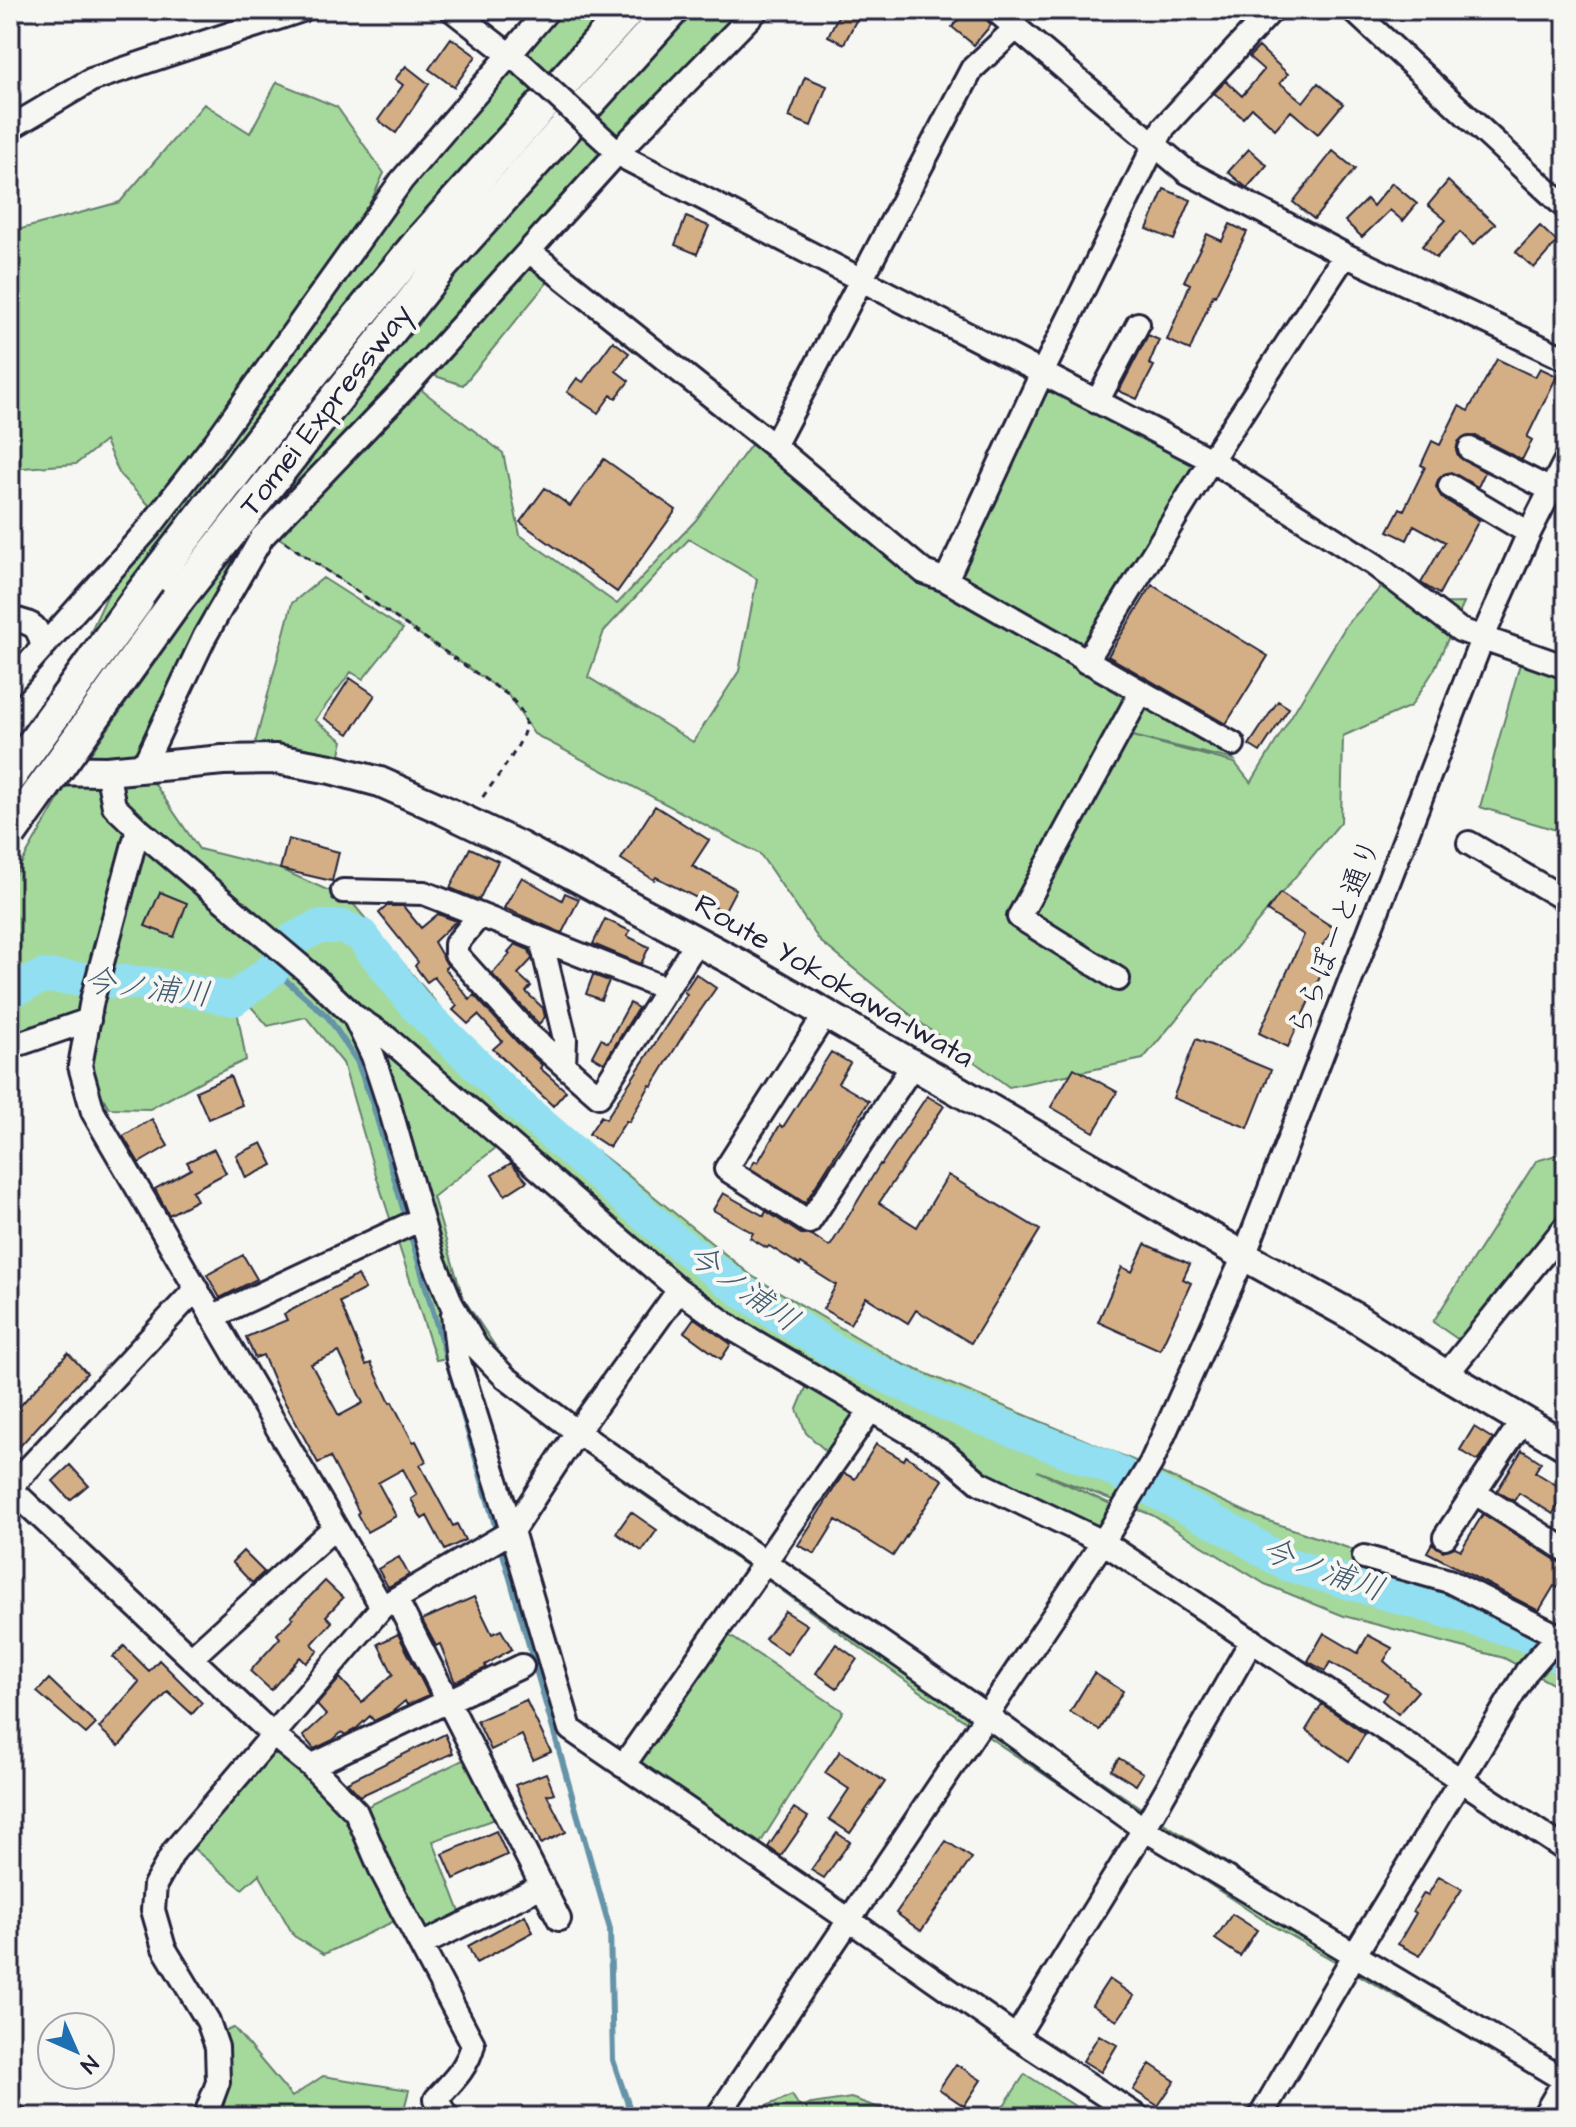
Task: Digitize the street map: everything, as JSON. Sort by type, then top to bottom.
[{"type":"highway","name":"Tomei Expressway","points":[[10,776],[137,600],[294,396],[418,244],[628,10]]},
{"type":"highway","name":"Tomei Expressway","points":[[10,837],[37,794],[177,600],[441,266],[672,10]]},
{"type":"main road","name":"Route Yokokawa-Iwata","points":[[10,766],[107,771],[276,759],[380,782],[466,821],[698,940],[1353,1316],[1566,1446]]},
{"type":"street","points":[[10,128],[91,80],[302,10]]},
{"type":"street","points":[[452,10],[515,59],[614,149],[1211,460],[1375,565],[1460,630],[1566,667]]},
{"type":"street","points":[[10,684],[149,528],[216,441],[402,180],[515,59],[548,10]]},
{"type":"street","points":[[143,767],[205,636],[262,537],[405,388],[529,251],[614,149],[757,10]]},
{"type":"street","points":[[995,10],[1187,172],[1345,255],[1566,359]]},
{"type":"street","points":[[946,580],[1042,373],[1164,127],[1272,10]]},
{"type":"street","points":[[1353,10],[1566,208]]},
{"type":"street","points":[[774,446],[972,69],[1016,28]]},
{"type":"street","points":[[529,251],[774,446],[924,572],[946,580],[1233,744]]},
{"type":"street","points":[[1086,662],[1211,460],[1345,255]]},
{"type":"street","points":[[1097,402],[1138,324]]},
{"type":"street","points":[[1470,449],[1551,490]]},
{"type":"street","name":"ららぽーと通り","points":[[717,2117],[1103,1542],[1151,1463],[1244,1256],[1482,639],[1529,533],[1566,460]]},
{"type":"street","points":[[1450,486],[1529,533]]},
{"type":"street","points":[[10,618],[33,625],[39,632],[42,646]]},
{"type":"street","points":[[1118,979],[1019,917],[1141,692]]},
{"type":"street","points":[[107,771],[114,806],[138,829],[310,974],[354,1016],[386,1037],[679,1290],[733,1329],[946,1454],[980,1483],[1103,1542],[1566,1850]]},
{"type":"street","points":[[138,829],[90,1010],[80,1066],[93,1112],[335,1527],[389,1603],[447,1700],[559,1919]]},
{"type":"street","points":[[1469,843],[1566,900]]},
{"type":"street","points":[[343,891],[424,893],[667,989]]},
{"type":"street","points":[[480,915],[456,944],[456,954],[527,1033],[599,1096],[698,940]]},
{"type":"street","points":[[541,939],[565,1039],[564,1065]]},
{"type":"street","points":[[10,1047],[90,1010]]},
{"type":"street","points":[[826,1013],[726,1169],[809,1222],[913,1065]]},
{"type":"street","points":[[354,1016],[377,1068],[433,1259],[452,1305],[476,1347],[505,1377],[577,1432],[986,1715],[1144,1829],[1566,2079],[1543,2117]]},
{"type":"street","points":[[212,1317],[421,1219]]},
{"type":"street","points":[[1446,1375],[1566,1226]]},
{"type":"street","points":[[196,1289],[10,1488],[273,1735],[311,1766],[356,1812],[382,1872],[473,2044],[463,2069],[436,2099],[447,2117]]},
{"type":"street","points":[[205,2117],[218,2082],[217,2047],[208,2021],[164,1948],[153,1910],[155,1885],[174,1851],[389,1603],[512,1531],[577,1432],[679,1290]]},
{"type":"street","points":[[452,1305],[458,1359],[570,1729],[1016,2037],[1138,2117]]},
{"type":"street","points":[[623,1766],[870,1411]]},
{"type":"street","points":[[1445,1537],[1522,1421]]},
{"type":"street","points":[[1475,1493],[1566,1550]]},
{"type":"street","points":[[191,1658],[335,1527]]},
{"type":"street","points":[[1260,2117],[1527,1671],[1562,1634],[1449,1581],[1364,1557]]},
{"type":"street","points":[[1016,2037],[1144,1829],[1252,1640]]},
{"type":"street","points":[[311,1766],[522,1666]]},
{"type":"street","points":[[421,1945],[542,1886]]},
{"type":"street","points":[[10,2113],[15,2117]]},
{"type":"path","points":[[269,530],[508,695],[523,712],[526,726],[521,741],[466,821]]},
{"type":"green space","points":[[551,10],[628,10],[90,633],[149,505],[120,475],[105,441],[76,464],[10,469],[10,232],[120,202],[204,104],[250,133],[277,82],[337,107],[384,173],[368,208]]},
{"type":"green space","points":[[689,10],[758,10],[529,250],[556,272],[463,385],[420,371],[415,385],[503,453],[520,535],[617,604],[696,520],[756,438],[946,580],[1044,386],[1199,463],[1078,657],[1195,723],[1234,760],[1116,732],[1235,763],[1251,783],[1347,624],[1381,587],[1410,600],[1464,603],[1434,670],[1411,706],[1343,736],[1341,822],[1143,1059],[1009,1087],[918,1021],[820,941],[760,854],[534,734],[508,695],[269,531],[143,767],[79,770],[257,518],[482,237]],"holes":[[[689,539],[757,579],[739,671],[693,742],[588,677],[604,631]]]},
{"type":"green space","points":[[323,578],[403,629],[363,679],[351,672],[315,720],[343,741],[339,758],[251,759],[292,603]]},
{"type":"green space","points":[[1523,653],[1566,671],[1566,833],[1480,807]]},
{"type":"green space","points":[[154,783],[199,849],[280,869],[350,900],[497,1075],[624,1172],[752,1276],[901,1363],[1140,1463],[1257,1517],[1454,1584],[1566,1635],[1566,1691],[1504,1658],[1344,1616],[1265,1584],[1152,1515],[1037,1471],[1124,1510],[1103,1542],[871,1411],[836,1460],[806,1433],[797,1409],[811,1376],[497,1147],[433,1197],[463,1298],[511,1370],[589,1430],[1151,1815],[1432,1992],[1566,2094],[1268,1923],[1085,1802],[917,1689],[625,1482],[505,1391],[464,1355],[436,1360],[343,1063],[306,1017],[268,1026],[246,1001],[235,999],[246,1060],[150,1109],[109,1108],[85,1067],[97,1007],[112,981],[86,979],[79,1010],[10,1041],[10,883],[66,786]]},
{"type":"green space","points":[[1566,1152],[1566,1251],[1469,1347],[1433,1322],[1536,1161]]},
{"type":"green space","points":[[727,1634],[843,1711],[759,1845],[623,1766]]},
{"type":"green space","points":[[273,1735],[356,1812],[475,1754],[506,1815],[433,1841],[461,1915],[421,1945],[405,1916],[324,1954],[294,1936],[259,1874],[242,1889],[187,1843]]},
{"type":"green space","points":[[234,2028],[292,2097],[323,2076],[409,2090],[402,2117],[220,2117],[230,2074],[229,2053],[221,2032]]},
{"type":"green space","points":[[1025,2074],[1092,2117],[996,2117]]},
{"type":"green space","points":[[792,2095],[799,2106],[851,2098],[905,2117],[732,2117],[735,2112],[748,2114]]},
{"type":"building","points":[[841,10],[858,17],[844,44],[828,36]]},
{"type":"building","points":[[967,10],[979,10],[991,25],[974,45],[952,27]]},
{"type":"building","points":[[451,38],[476,56],[454,87],[429,69]]},
{"type":"building","points":[[1259,47],[1288,74],[1280,83],[1303,102],[1318,83],[1343,104],[1318,134],[1291,111],[1275,129],[1252,108],[1243,118],[1214,93],[1226,81],[1242,96],[1264,70],[1249,57]]},
{"type":"building","points":[[406,66],[429,84],[396,133],[378,120],[403,85],[395,79]]},
{"type":"building","points":[[805,77],[827,86],[811,126],[789,117]]},
{"type":"building","points":[[1249,149],[1267,165],[1247,188],[1228,172]]},
{"type":"building","points":[[1333,151],[1355,169],[1314,219],[1293,202]]},
{"type":"building","points":[[1448,181],[1495,224],[1473,245],[1460,232],[1436,258],[1422,246],[1446,220],[1428,205]]},
{"type":"building","points":[[1392,183],[1417,204],[1403,221],[1390,210],[1362,237],[1345,221],[1367,199],[1373,206]]},
{"type":"building","points":[[1164,189],[1191,200],[1174,240],[1147,229]]},
{"type":"building","points":[[686,217],[709,226],[697,254],[675,245]]},
{"type":"building","points":[[1230,224],[1247,232],[1213,295],[1190,350],[1167,340],[1190,284],[1184,281],[1207,234],[1222,241]]},
{"type":"building","points":[[1540,226],[1557,242],[1534,268],[1516,252]]},
{"type":"building","points":[[1148,335],[1159,340],[1149,364],[1154,366],[1137,399],[1119,391]]},
{"type":"building","points":[[613,341],[629,353],[616,371],[629,381],[616,398],[611,395],[598,413],[567,392],[577,378],[583,382]]},
{"type":"building","points":[[1497,359],[1535,377],[1540,368],[1557,376],[1527,437],[1532,440],[1522,460],[1476,436],[1463,437],[1458,442],[1456,451],[1459,457],[1485,472],[1478,487],[1451,472],[1438,480],[1436,487],[1442,498],[1479,520],[1439,594],[1421,583],[1445,542],[1414,525],[1407,540],[1388,531],[1400,508],[1404,510],[1425,467],[1421,465],[1432,441],[1440,445],[1459,406],[1468,411]]},
{"type":"building","points":[[604,459],[676,510],[617,592],[520,522],[545,488],[570,506]]},
{"type":"building","points":[[1152,585],[1268,656],[1226,724],[1108,656]]},
{"type":"building","points":[[350,678],[375,695],[349,734],[324,718]]},
{"type":"building","points":[[1278,701],[1289,708],[1260,752],[1249,745]]},
{"type":"building","points":[[655,806],[709,840],[692,866],[736,889],[724,912],[656,877],[654,880],[621,859]]},
{"type":"building","points":[[288,839],[339,852],[332,881],[280,869]]},
{"type":"building","points":[[470,848],[498,861],[479,900],[450,888]]},
{"type":"building","points":[[522,877],[562,900],[565,893],[579,899],[562,933],[504,908]]},
{"type":"building","points":[[160,892],[187,903],[174,937],[145,926]]},
{"type":"building","points":[[1280,893],[1334,928],[1311,962],[1324,968],[1288,1047],[1259,1033],[1304,935],[1267,911]]},
{"type":"building","points":[[387,906],[403,906],[421,928],[438,914],[456,921],[434,942],[448,966],[445,968],[470,1000],[474,995],[542,1065],[540,1068],[566,1091],[553,1106],[493,1049],[502,1041],[478,1015],[468,1024],[453,1010],[457,1006],[434,977],[427,982],[415,966],[418,962],[379,913]]},
{"type":"building","points":[[605,919],[630,931],[627,936],[649,947],[641,964],[593,944]]},
{"type":"building","points":[[515,944],[529,950],[532,959],[518,974],[531,986],[526,992],[543,1008],[545,1017],[539,1024],[492,974]]},
{"type":"building","points":[[696,974],[716,988],[650,1085],[629,1122],[626,1121],[609,1147],[589,1134],[601,1116],[606,1119],[687,994],[684,992]]},
{"type":"building","points":[[593,975],[609,981],[601,1000],[586,994]]},
{"type":"building","points":[[630,1003],[638,1008],[604,1063],[592,1056],[601,1039],[608,1043]]},
{"type":"building","points":[[1196,1039],[1271,1070],[1248,1128],[1173,1098]]},
{"type":"building","points":[[831,1052],[850,1063],[838,1083],[869,1101],[805,1203],[750,1168],[755,1161],[758,1162],[780,1125],[783,1127]]},
{"type":"building","points":[[1074,1068],[1117,1092],[1094,1132],[1051,1107]]},
{"type":"building","points":[[230,1076],[242,1105],[208,1119],[196,1091]]},
{"type":"building","points":[[927,1096],[944,1106],[879,1203],[917,1227],[948,1175],[1040,1230],[971,1343],[916,1310],[908,1323],[866,1297],[850,1324],[823,1309],[836,1285],[801,1263],[750,1238],[753,1233],[713,1210],[723,1193],[764,1216],[766,1211],[801,1234],[812,1235],[831,1245],[880,1164]]},
{"type":"building","points":[[152,1119],[168,1146],[139,1163],[123,1136]]},
{"type":"building","points":[[262,1143],[273,1165],[246,1178],[236,1155]]},
{"type":"building","points":[[214,1149],[226,1173],[192,1191],[197,1200],[169,1215],[155,1189],[191,1169],[187,1162]]},
{"type":"building","points":[[511,1163],[527,1181],[505,1195],[492,1175]]},
{"type":"building","points":[[1145,1244],[1190,1264],[1183,1279],[1191,1283],[1160,1350],[1098,1322],[1122,1267],[1132,1272]]},
{"type":"building","points":[[243,1255],[257,1279],[220,1298],[207,1275]]},
{"type":"building","points":[[358,1275],[365,1289],[340,1302],[366,1365],[371,1363],[390,1403],[413,1442],[416,1441],[426,1461],[420,1465],[453,1526],[457,1524],[465,1540],[445,1550],[427,1516],[422,1519],[411,1499],[417,1495],[403,1469],[378,1483],[396,1516],[367,1532],[330,1457],[318,1463],[277,1388],[263,1355],[255,1358],[246,1337],[287,1320],[284,1314]],"holes":[[[339,1352],[363,1403],[339,1416],[311,1364]]]},
{"type":"building","points":[[694,1318],[731,1344],[721,1359],[684,1332]]},
{"type":"building","points":[[68,1353],[87,1373],[10,1457],[10,1417]]},
{"type":"building","points":[[1474,1427],[1493,1439],[1478,1461],[1460,1450]]},
{"type":"building","points":[[876,1444],[904,1460],[906,1456],[943,1480],[893,1556],[836,1520],[815,1554],[798,1545],[844,1473],[855,1479]]},
{"type":"building","points":[[1522,1450],[1541,1462],[1535,1472],[1566,1491],[1566,1511],[1557,1506],[1553,1514],[1519,1493],[1514,1501],[1497,1491]]},
{"type":"building","points":[[70,1465],[88,1485],[70,1500],[53,1481]]},
{"type":"building","points":[[631,1512],[657,1530],[642,1551],[616,1533]]},
{"type":"building","points":[[1483,1514],[1566,1564],[1566,1576],[1558,1588],[1554,1586],[1539,1611],[1427,1552],[1432,1543],[1443,1551],[1455,1547],[1461,1550]]},
{"type":"building","points":[[243,1551],[264,1572],[252,1583],[232,1562]]},
{"type":"building","points":[[399,1557],[409,1575],[388,1587],[378,1569]]},
{"type":"building","points":[[325,1581],[343,1598],[326,1616],[332,1622],[312,1644],[318,1651],[306,1663],[300,1657],[271,1690],[250,1671],[280,1638],[277,1634],[293,1618],[291,1616]]},
{"type":"building","points":[[474,1597],[492,1634],[501,1630],[512,1649],[485,1665],[486,1668],[455,1682],[440,1644],[436,1646],[422,1620]]},
{"type":"building","points":[[785,1611],[807,1625],[787,1654],[765,1639]]},
{"type":"building","points":[[1324,1633],[1358,1653],[1368,1635],[1392,1648],[1384,1661],[1418,1691],[1398,1714],[1382,1700],[1387,1693],[1330,1662],[1325,1671],[1308,1661]]},
{"type":"building","points":[[398,1634],[429,1695],[407,1705],[405,1701],[374,1721],[370,1716],[356,1729],[345,1735],[342,1732],[314,1749],[303,1736],[326,1715],[317,1705],[340,1678],[362,1702],[393,1674],[378,1644]]},
{"type":"building","points":[[836,1644],[857,1659],[837,1688],[816,1673]]},
{"type":"building","points":[[124,1646],[149,1671],[159,1660],[202,1703],[192,1714],[168,1692],[119,1746],[99,1728],[139,1682],[113,1657]]},
{"type":"building","points":[[1094,1673],[1123,1691],[1100,1730],[1070,1712]]},
{"type":"building","points":[[49,1679],[96,1724],[86,1734],[37,1692]]},
{"type":"building","points":[[526,1700],[551,1752],[533,1760],[522,1735],[491,1750],[477,1721]]},
{"type":"building","points":[[1322,1704],[1365,1734],[1349,1761],[1306,1730]]},
{"type":"building","points":[[445,1734],[453,1753],[360,1796],[347,1782]]},
{"type":"building","points":[[840,1751],[885,1782],[850,1833],[829,1819],[849,1789],[825,1773]]},
{"type":"building","points":[[1119,1758],[1143,1773],[1136,1785],[1111,1770]]},
{"type":"building","points":[[546,1773],[554,1793],[547,1795],[566,1832],[541,1844],[515,1785]]},
{"type":"building","points":[[794,1808],[808,1817],[781,1856],[768,1847]]},
{"type":"building","points":[[496,1831],[507,1855],[454,1879],[443,1854]]},
{"type":"building","points":[[837,1833],[850,1842],[824,1878],[811,1870]]},
{"type":"building","points":[[946,1841],[972,1858],[921,1931],[896,1913]]},
{"type":"building","points":[[1439,1876],[1462,1889],[1420,1956],[1398,1944],[1416,1913],[1413,1911],[1424,1893],[1428,1895]]},
{"type":"building","points":[[1232,1914],[1257,1930],[1240,1956],[1215,1939]]},
{"type":"building","points":[[525,1915],[533,1932],[476,1963],[468,1946]]},
{"type":"building","points":[[1109,1979],[1134,1996],[1117,2021],[1092,2005]]},
{"type":"building","points":[[1099,2035],[1117,2045],[1101,2072],[1083,2061]]},
{"type":"building","points":[[956,2064],[981,2080],[964,2106],[939,2089]]},
{"type":"building","points":[[1150,2064],[1175,2081],[1158,2106],[1133,2090]]},
{"type":"waterway","name":"今ノ浦川","points":[[10,992],[43,976],[154,984],[234,999],[273,969],[294,939],[318,927],[343,927],[361,935],[416,1006],[512,1099],[673,1239],[742,1291],[836,1352],[943,1403],[1106,1466],[1234,1532],[1286,1564],[1525,1634],[1566,1660]]},
{"type":"waterway","points":[[273,969],[328,1017],[357,1061],[373,1105],[497,1532]]},
{"type":"waterway","points":[[500,1543],[610,1929],[613,2060],[629,2107],[639,2117]]}]
